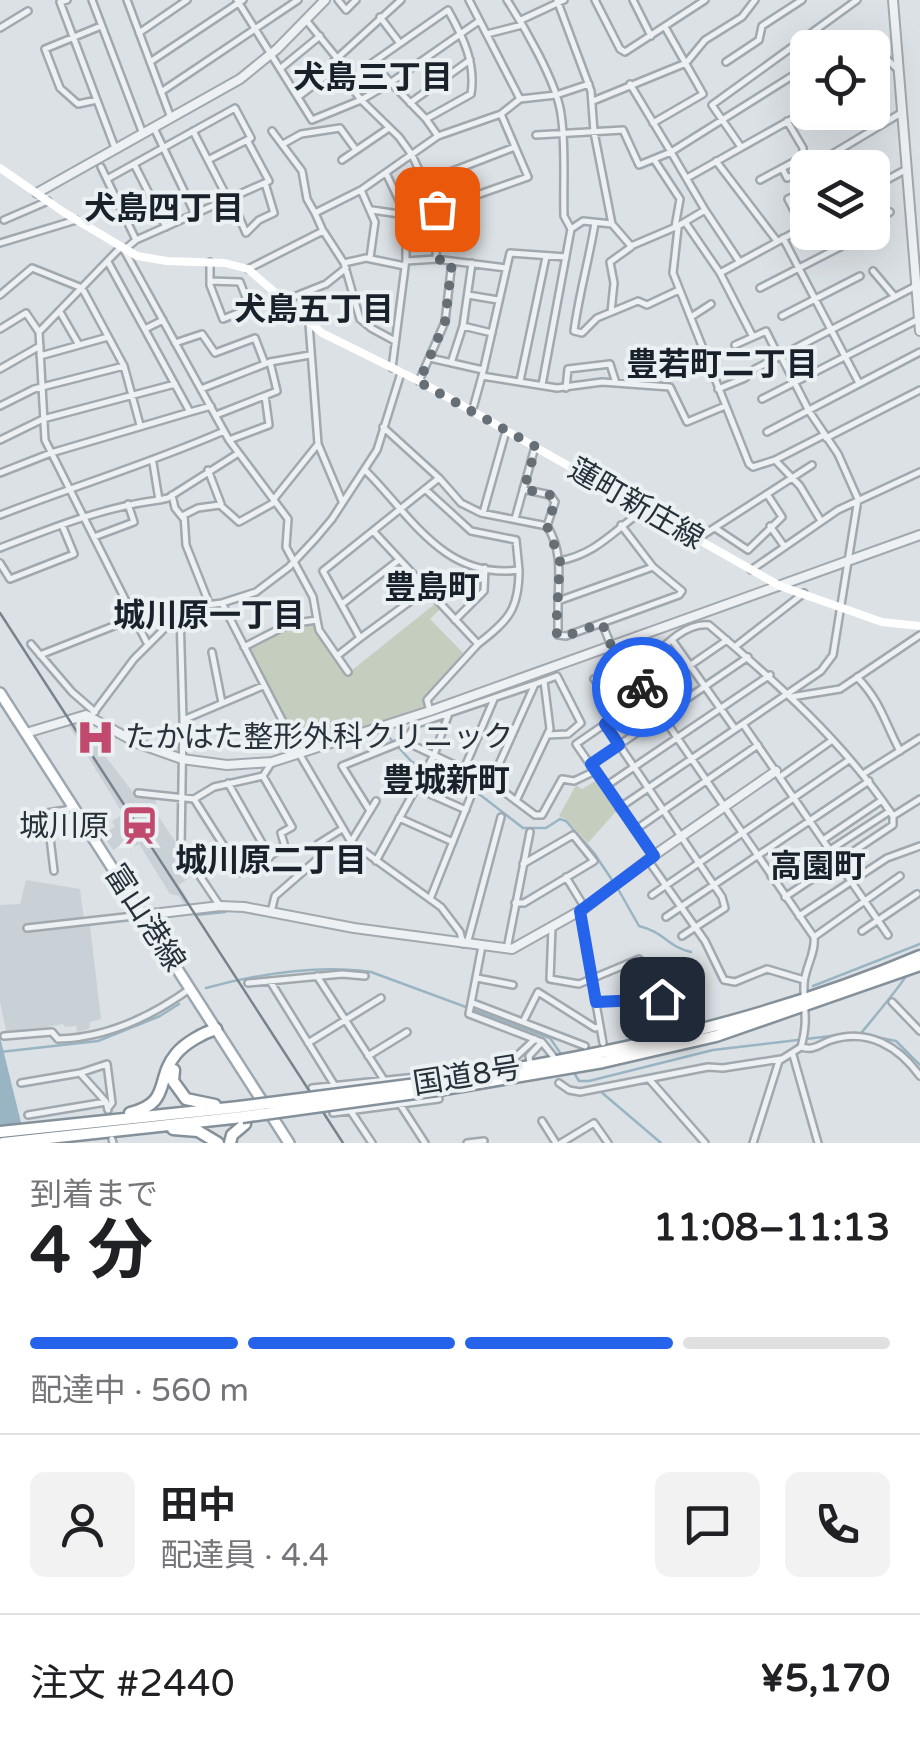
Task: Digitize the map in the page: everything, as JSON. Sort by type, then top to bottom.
[{"type":"highway","name":"国道8号","points":[[441,1090],[502,1071],[656,1041],[806,1003],[920,956]]},
{"type":"highway","name":"国道8号","points":[[304,1104],[441,1090],[622,1058],[716,1036],[920,965]]},
{"type":"highway","points":[[216,1029],[178,1059],[172,1081],[186,1098],[198,1104],[241,1113]]},
{"type":"highway","points":[[3,1143],[143,1110],[162,1092],[175,1055],[216,1029]]},
{"type":"highway","points":[[44,1131],[304,1104]]},
{"type":"highway","points":[[124,1130],[304,1104]]},
{"type":"highway","points":[[230,1143],[241,1113]]},
{"type":"highway","points":[[0,1132],[198,1131],[218,1143]]},
{"type":"main road","name":"蓮町新庄線","points":[[0,168],[122,249],[147,258],[248,269],[322,333],[419,382],[780,586],[882,622],[920,626]]},
{"type":"main road","name":"富山港線","points":[[0,693],[289,1143]]},
{"type":"street","points":[[67,0],[60,2],[116,150]]},
{"type":"street","points":[[92,0],[143,134]]},
{"type":"street","points":[[139,33],[188,0]]},
{"type":"street","points":[[161,92],[298,0]]},
{"type":"street","points":[[36,193],[240,79],[272,54],[325,0]]},
{"type":"street","points":[[338,0],[346,10],[356,0]]},
{"type":"street","points":[[469,0],[520,99]]},
{"type":"street","points":[[506,0],[522,23],[562,115],[564,216],[571,229],[542,384]]},
{"type":"street","points":[[595,0],[624,52],[705,0]]},
{"type":"street","points":[[633,0],[651,36]]},
{"type":"street","points":[[592,100],[686,63],[705,40],[742,18],[755,0]]},
{"type":"street","points":[[726,62],[760,40],[762,26],[802,0]]},
{"type":"street","points":[[818,30],[857,0]]},
{"type":"street","points":[[892,0],[920,331]]},
{"type":"street","points":[[128,1],[171,118]]},
{"type":"street","points":[[150,62],[240,1],[312,120],[390,83],[479,21]]},
{"type":"street","points":[[399,1],[333,62],[361,100],[412,155],[437,209],[436,259]]},
{"type":"street","points":[[487,34],[522,23],[560,1],[589,84],[612,224],[632,246]]},
{"type":"street","points":[[426,119],[471,94],[474,77],[470,60],[448,10],[372,62],[438,136]]},
{"type":"street","points":[[0,28],[28,11]]},
{"type":"street","points":[[380,18],[399,42]]},
{"type":"street","points":[[306,20],[337,58]]},
{"type":"street","points":[[97,100],[78,104],[60,88],[45,49],[102,26]]},
{"type":"street","points":[[664,27],[702,94],[724,119],[741,148]]},
{"type":"street","points":[[281,68],[320,36]]},
{"type":"street","points":[[712,104],[790,51]]},
{"type":"street","points":[[410,103],[470,60]]},
{"type":"street","points":[[890,62],[897,69]]},
{"type":"street","points":[[298,97],[337,66]]},
{"type":"street","points":[[536,135],[623,130],[639,165],[671,152],[790,77]]},
{"type":"street","points":[[315,213],[361,190],[438,136],[500,114],[520,99],[556,95],[589,84]]},
{"type":"street","points":[[630,84],[740,261]]},
{"type":"street","points":[[653,124],[702,94]]},
{"type":"street","points":[[106,179],[235,108],[251,138],[208,160]]},
{"type":"street","points":[[838,150],[900,113]]},
{"type":"street","points":[[437,209],[528,177],[500,114]]},
{"type":"street","points":[[687,178],[790,119]]},
{"type":"street","points":[[760,180],[803,157],[803,148],[787,121]]},
{"type":"street","points":[[342,160],[390,127]]},
{"type":"street","points":[[154,128],[195,214]]},
{"type":"street","points":[[283,144],[301,134],[340,128],[356,150]]},
{"type":"street","points":[[193,131],[246,234],[274,212],[265,183]]},
{"type":"street","points":[[272,131],[302,172],[307,198],[345,266],[360,319],[395,340]]},
{"type":"street","points":[[39,332],[122,249],[269,181],[247,140]]},
{"type":"street","points":[[424,182],[516,146]]},
{"type":"street","points":[[655,161],[680,199],[672,264],[679,290],[749,464],[775,460],[920,390]]},
{"type":"street","points":[[716,162],[799,268],[859,384]]},
{"type":"street","points":[[134,164],[166,227]]},
{"type":"street","points":[[101,168],[136,240]]},
{"type":"street","points":[[782,168],[786,178],[790,176]]},
{"type":"street","points":[[890,178],[905,170]]},
{"type":"street","points":[[26,733],[94,714],[148,644],[190,605],[222,603],[256,592],[294,562],[332,519],[366,470],[377,450],[396,371],[395,340],[406,264],[406,215],[386,172]]},
{"type":"street","points":[[361,190],[376,222],[370,259]]},
{"type":"street","points":[[4,220],[48,201]]},
{"type":"street","points":[[372,210],[406,215]]},
{"type":"street","points":[[612,312],[614,283],[610,262],[632,246],[705,210]]},
{"type":"street","points":[[0,243],[76,220]]},
{"type":"street","points":[[571,229],[583,222],[612,224]]},
{"type":"street","points":[[594,223],[574,331],[582,334],[597,318],[638,301],[648,305],[679,290]]},
{"type":"street","points":[[679,225],[720,273],[753,336]]},
{"type":"street","points":[[248,269],[323,232]]},
{"type":"street","points":[[720,273],[790,234]]},
{"type":"street","points":[[122,249],[224,431],[288,519],[286,548],[313,597],[319,630],[348,672]]},
{"type":"street","points":[[760,288],[834,250]]},
{"type":"street","points":[[472,412],[510,253],[566,257]]},
{"type":"street","points":[[520,381],[547,256]]},
{"type":"street","points":[[286,300],[326,284],[345,266],[370,259],[406,264],[436,259],[506,268]]},
{"type":"street","points":[[108,262],[190,412]]},
{"type":"street","points":[[210,262],[210,281],[223,319],[250,308],[240,282],[210,281]]},
{"type":"street","points":[[419,382],[445,322],[452,262]]},
{"type":"street","points":[[451,363],[464,326],[472,264]]},
{"type":"street","points":[[0,295],[32,268],[82,288],[124,366],[140,425]]},
{"type":"street","points":[[873,270],[894,297]]},
{"type":"street","points":[[782,316],[860,276]]},
{"type":"street","points":[[718,389],[916,286]]},
{"type":"street","points":[[468,295],[498,300]]},
{"type":"street","points":[[690,316],[711,304]]},
{"type":"street","points":[[60,312],[79,345]]},
{"type":"street","points":[[1,326],[26,313],[39,332],[45,440],[148,644]]},
{"type":"street","points":[[762,399],[919,319]]},
{"type":"street","points":[[145,329],[163,320]]},
{"type":"street","points":[[308,321],[318,444],[342,501]]},
{"type":"street","points":[[464,326],[492,333]]},
{"type":"street","points":[[619,808],[790,695],[829,664],[836,644],[858,500],[838,454],[808,411],[766,332],[735,344]]},
{"type":"street","points":[[175,344],[202,334],[215,353],[255,338],[277,392],[216,415]]},
{"type":"street","points":[[40,356],[108,337]]},
{"type":"street","points":[[0,369],[40,346]]},
{"type":"street","points":[[767,432],[920,352]]},
{"type":"street","points":[[201,389],[267,363],[310,355]]},
{"type":"street","points":[[430,358],[483,373],[566,388],[616,384],[670,387],[687,422],[725,406]]},
{"type":"street","points":[[566,388],[568,368],[610,364],[616,384]]},
{"type":"street","points":[[0,406],[42,388],[124,366]]},
{"type":"street","points":[[0,440],[43,419],[175,384]]},
{"type":"street","points":[[230,440],[269,425],[264,396]]},
{"type":"street","points":[[0,473],[51,453],[211,406]]},
{"type":"street","points":[[383,427],[461,503],[483,513],[547,526]]},
{"type":"street","points":[[0,506],[1,514],[69,487],[153,463],[224,431]]},
{"type":"street","points":[[483,513],[506,431]]},
{"type":"street","points":[[208,470],[222,506],[238,522],[274,500],[318,444]]},
{"type":"street","points":[[515,519],[536,447]]},
{"type":"street","points":[[0,548],[84,516],[172,495],[238,453]]},
{"type":"street","points":[[775,460],[822,521]]},
{"type":"street","points":[[153,463],[158,500]]},
{"type":"street","points":[[697,539],[812,465]]},
{"type":"street","points":[[366,470],[436,549],[484,568],[519,570]]},
{"type":"street","points":[[751,570],[858,500],[920,472]]},
{"type":"street","points":[[360,638],[324,571],[438,478]]},
{"type":"street","points":[[425,488],[458,523],[471,531],[516,540],[519,570],[519,598],[512,612],[427,700],[430,711]]},
{"type":"street","points":[[524,489],[550,495],[555,502],[547,526],[560,560],[558,636],[682,591],[653,567],[621,526]]},
{"type":"street","points":[[715,528],[748,550],[782,518],[767,494]]},
{"type":"street","points":[[172,495],[209,603]]},
{"type":"street","points":[[94,537],[134,522],[128,504]]},
{"type":"street","points":[[183,518],[198,508],[222,506]]},
{"type":"street","points":[[560,560],[595,550],[646,508]]},
{"type":"street","points":[[0,563],[10,579],[74,554],[62,525]]},
{"type":"street","points":[[770,526],[784,546]]},
{"type":"street","points":[[373,531],[478,644]]},
{"type":"street","points":[[32,644],[94,714],[137,743],[182,758],[227,765],[272,762],[430,711],[920,535]]},
{"type":"street","points":[[342,604],[400,559]]},
{"type":"street","points":[[558,601],[653,567]]},
{"type":"street","points":[[455,620],[484,591],[484,568]]},
{"type":"street","points":[[337,656],[427,588]]},
{"type":"street","points":[[736,646],[804,593]]},
{"type":"street","points":[[222,603],[300,755],[351,842],[450,916],[465,945]]},
{"type":"street","points":[[180,612],[182,848],[220,906]]},
{"type":"street","points":[[40,655],[134,618]]},
{"type":"street","points":[[244,647],[289,624],[318,620]]},
{"type":"street","points":[[602,623],[632,676],[814,937],[804,980],[808,1022],[802,1048]]},
{"type":"street","points":[[594,679],[601,687],[632,676],[682,632],[704,623],[770,675],[870,781],[891,814],[892,825],[785,897]]},
{"type":"street","points":[[790,695],[840,688],[920,635]]},
{"type":"street","points":[[672,640],[735,729]]},
{"type":"street","points":[[726,640],[576,744],[635,830],[724,980],[766,969],[804,980]]},
{"type":"street","points":[[212,652],[222,703]]},
{"type":"street","points":[[404,740],[491,782],[535,815],[542,815],[562,780],[574,781],[619,745],[748,657]]},
{"type":"street","points":[[606,786],[770,675]]},
{"type":"street","points":[[370,812],[342,766],[404,740],[417,724],[557,676],[581,723],[568,734],[547,735]]},
{"type":"street","points":[[856,677],[878,699],[900,750]]},
{"type":"street","points":[[516,801],[550,728],[544,680]]},
{"type":"street","points":[[491,782],[535,684]]},
{"type":"street","points":[[183,720],[263,686]]},
{"type":"street","points":[[464,769],[494,698]]},
{"type":"street","points":[[376,860],[434,755],[448,714]]},
{"type":"street","points":[[605,724],[714,884],[725,908],[682,936]]},
{"type":"street","points":[[743,724],[888,935]]},
{"type":"street","points":[[863,774],[920,738]]},
{"type":"street","points":[[27,928],[220,906],[507,950],[583,910],[725,807],[832,741]]},
{"type":"street","points":[[635,830],[758,745]]},
{"type":"street","points":[[652,895],[849,760]]},
{"type":"street","points":[[264,776],[272,762]]},
{"type":"street","points":[[138,794],[194,799],[228,782],[264,776]]},
{"type":"street","points":[[194,799],[241,873],[285,847],[281,833],[292,826],[264,776]]},
{"type":"street","points":[[430,899],[479,776]]},
{"type":"street","points":[[666,917],[870,781]]},
{"type":"street","points":[[228,782],[270,856]]},
{"type":"street","points":[[416,788],[466,810]]},
{"type":"street","points":[[830,850],[920,799]]},
{"type":"street","points":[[823,840],[882,800]]},
{"type":"street","points":[[351,842],[376,801]]},
{"type":"street","points":[[54,871],[47,813],[73,806]]},
{"type":"street","points":[[465,945],[501,816]]},
{"type":"street","points":[[399,818],[453,842]]},
{"type":"street","points":[[270,912],[275,896],[321,856],[318,844],[342,829]]},
{"type":"street","points":[[507,950],[530,832]]},
{"type":"street","points":[[515,903],[524,903],[594,861],[573,835],[523,864]]},
{"type":"street","points":[[799,916],[887,858],[920,846]]},
{"type":"street","points":[[771,876],[802,855]]},
{"type":"street","points":[[814,937],[900,876]]},
{"type":"street","points":[[566,877],[583,910],[603,1043]]},
{"type":"street","points":[[862,931],[916,894]]},
{"type":"street","points":[[552,928],[550,980],[579,984],[638,959]]},
{"type":"street","points":[[482,946],[469,1014],[539,1041],[553,1056]]},
{"type":"street","points":[[317,976],[424,1143]]},
{"type":"street","points":[[248,984],[317,976],[365,976]]},
{"type":"street","points":[[596,1002],[662,999],[661,976]]},
{"type":"street","points":[[477,978],[513,985]]},
{"type":"street","points":[[270,981],[372,1143]]},
{"type":"street","points":[[4,1036],[52,1032],[58,1039],[87,1038],[160,1009],[191,988]]},
{"type":"street","points":[[522,1022],[538,992],[594,1028],[600,1027]]},
{"type":"street","points":[[308,1043],[381,998]]},
{"type":"street","points":[[892,1002],[920,1031]]},
{"type":"street","points":[[473,1003],[585,1046]]},
{"type":"street","points":[[368,1056],[406,1032]]},
{"type":"street","points":[[559,1083],[580,1092],[708,1067],[782,1059],[802,1048],[814,1049],[828,1040],[845,1037],[875,1038],[905,1055],[920,1076]]},
{"type":"street","points":[[532,1066],[528,1056],[539,1041]]},
{"type":"street","points":[[502,1071],[512,1058],[539,1041]]},
{"type":"street","points":[[792,1055],[818,1143]]},
{"type":"street","points":[[752,1143],[782,1059]]},
{"type":"street","points":[[21,1083],[107,1064],[112,1103],[107,1107],[28,1115]]},
{"type":"street","points":[[80,1073],[107,1107]]},
{"type":"street","points":[[312,1088],[426,1076]]},
{"type":"street","points":[[649,1079],[707,1143]]},
{"type":"street","points":[[334,1113],[400,1104],[441,1090]]},
{"type":"street","points":[[542,1121],[557,1141]]},
{"type":"street","points":[[544,1143],[557,1141],[594,1122],[608,1143]]},
{"type":"street","points":[[467,1143],[484,1141]]},
{"type":"shaded area","points":[[79,722],[135,795],[156,798],[155,811],[196,873],[179,885],[191,905],[185,906],[179,896],[170,894],[139,844],[130,849],[125,842],[113,850],[103,835],[115,827],[112,821],[123,814],[69,726]]},
{"type":"shaded area","points":[[26,880],[80,889],[84,920],[26,926],[27,931],[90,926],[101,1019],[90,1022],[89,1029],[77,1032],[76,1026],[63,1024],[7,1035],[0,1002],[0,905],[20,904]]},
{"type":"green space","points":[[436,603],[440,609],[430,619],[463,653],[424,697],[426,706],[299,748],[250,647],[288,627],[313,623],[346,675]]},
{"type":"green space","points":[[597,780],[618,809],[588,843],[559,816],[576,785],[582,789]]},
{"type":"water","points":[[0,1037],[26,1143],[0,1143]]},
{"type":"waterway","points":[[385,733],[412,762],[479,794],[523,828],[546,828],[560,819],[566,821],[614,883]]},
{"type":"waterway","points":[[618,889],[639,926],[691,952]]},
{"type":"waterway","points":[[196,915],[225,912]]},
{"type":"waterway","points":[[813,986],[920,944]]},
{"type":"waterway","points":[[206,988],[288,972],[371,972],[550,1038],[563,1057]]},
{"type":"waterway","points":[[862,1032],[908,972]]},
{"type":"waterway","points":[[0,1052],[98,1041],[160,1016],[179,1004]]},
{"type":"waterway","points":[[573,1071],[579,1081],[589,1081],[713,1050],[856,1033],[896,1041],[920,1065]]},
{"type":"waterway","points":[[600,1091],[661,1143]]},
{"type":"tram line","points":[[0,613],[343,1143]]},
{"type":"way so far","points":[[437,209],[436,259],[452,262],[445,322],[419,382],[536,447],[524,489],[550,495],[555,502],[547,526],[560,560],[558,636],[602,623],[629,676],[634,676],[642,687]]},
{"type":"place","name":"たかはた整形外科クリニック","points":[[95,737]]},
{"type":"place","name":"城川原","points":[[139,826]]},
{"type":"district","name":"犬島三丁目","points":[[373,78]]},
{"type":"district","name":"犬島四丁目","points":[[164,209]]},
{"type":"district","name":"犬島五丁目","points":[[314,310]]},
{"type":"district","name":"豊若町二丁目","points":[[722,365]]},
{"type":"district","name":"豊島町","points":[[432,588]]},
{"type":"district","name":"城川原一丁目","points":[[209,616]]},
{"type":"district","name":"豊城新町","points":[[446,781]]},
{"type":"district","name":"城川原二丁目","points":[[271,861]]},
{"type":"district","name":"高園町","points":[[818,867]]},
{"type":"route","points":[[642,687],[648,694],[605,724],[619,745],[591,764],[654,856],[580,911],[596,1002],[662,999]]}]
